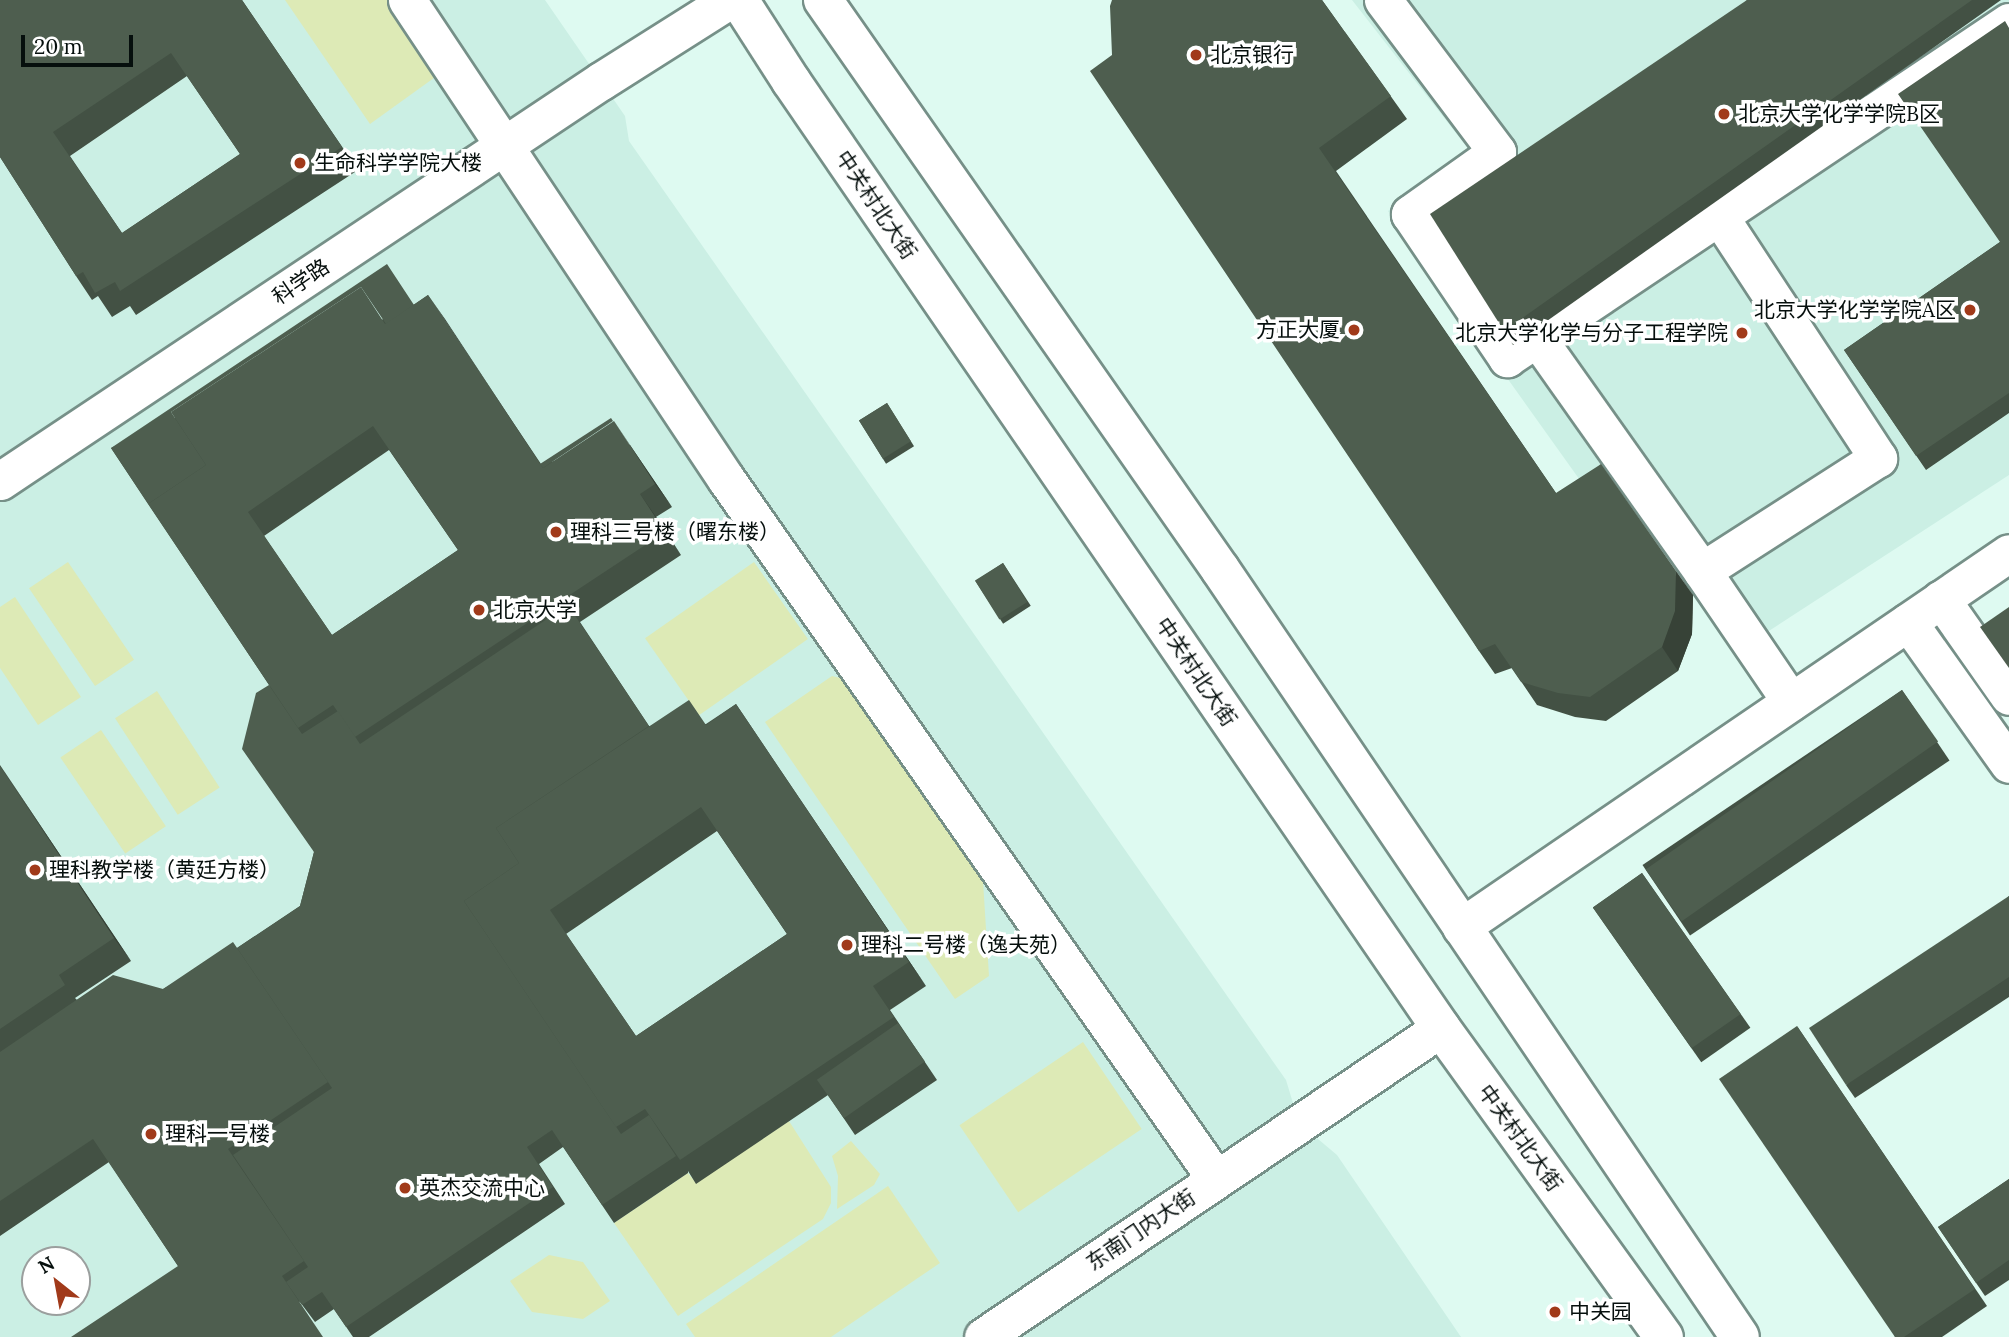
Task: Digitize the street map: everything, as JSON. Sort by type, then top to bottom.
[{"type":"main road","name":"中关村北大街","points":[[739,0],[791,81],[1441,1028],[1664,1337]]},
{"type":"main road","points":[[824,0],[1220,569],[1740,1337]]},
{"type":"street","points":[[407,0],[726,479],[1216,1179]]},
{"type":"street","name":"科学路","points":[[6,465],[730,0]]},
{"type":"street","points":[[1383,0],[1497,152],[1410,214],[1507,358],[2009,22]]},
{"type":"street","points":[[1702,571],[1878,457],[1719,216]]},
{"type":"street","points":[[1537,338],[1791,702]]},
{"type":"street","points":[[1461,927],[2009,553]]},
{"type":"street","points":[[1941,600],[2009,696]]},
{"type":"street","points":[[1908,622],[2009,764]]},
{"type":"street","name":"东南门内大街","points":[[983,1337],[1441,1028]]},
{"type":"shaded area","name":"北京大学","points":[[0,0],[545,0],[625,116],[629,141],[1286,1080],[1299,1123],[1337,1155],[1461,1337],[0,1337]]},
{"type":"shaded area","name":"北京大学化学与分子工程学院","points":[[1352,0],[2009,0],[2009,475],[1752,642],[1618,455],[1582,483],[1388,211],[1470,151]]},
{"type":"green space","points":[[285,0],[397,0],[445,70],[370,124]]},
{"type":"green space","points":[[68,562],[134,660],[95,686],[29,588]]},
{"type":"green space","points":[[754,562],[808,639],[699,715],[645,638]]},
{"type":"green space","points":[[15,597],[81,697],[38,725],[0,668],[0,607]]},
{"type":"green space","points":[[832,676],[848,680],[983,881],[989,976],[955,999],[765,722]]},
{"type":"green space","points":[[157,691],[220,787],[178,815],[115,718]]},
{"type":"green space","points":[[101,730],[166,826],[125,854],[60,757]]},
{"type":"green space","points":[[1083,1042],[1142,1129],[1018,1212],[959,1125]]},
{"type":"green space","points":[[789,1121],[831,1187],[831,1203],[823,1219],[678,1316],[614,1223],[688,1173],[696,1183]]},
{"type":"green space","points":[[851,1141],[880,1174],[874,1185],[837,1209],[838,1176],[832,1156]]},
{"type":"green space","points":[[888,1186],[940,1263],[831,1337],[695,1337],[686,1324]]},
{"type":"green space","points":[[549,1255],[583,1262],[610,1301],[583,1319],[532,1312],[510,1281]]},
{"type":"building","name":"生命科学学院大楼","points":[[0,0],[242,0],[342,147],[120,291],[115,282],[95,293],[83,272],[76,276],[0,157]],"holes":[[[171,53],[240,154],[122,233],[53,132]]]},
{"type":"building","name":"方正大厦","points":[[1112,0],[1322,0],[1391,96],[1319,148],[1556,493],[1601,464],[1676,571],[1675,611],[1662,647],[1590,697],[1558,693],[1521,682],[1495,644],[1479,651],[1090,71],[1112,55]]},
{"type":"building","name":"北京大学化学学院B区","points":[[1747,0],[1972,0],[1504,331],[1430,214]]},
{"type":"building","points":[[2005,21],[2009,28],[2009,393],[1916,456],[1844,350],[2000,242],[1898,94]]},
{"type":"building","points":[[387,264],[414,305],[386,324],[361,287],[171,412],[206,465],[148,504],[111,448]]},
{"type":"building","name":"理科三号楼（曙东楼）","points":[[361,287],[385,324],[428,295],[543,468],[614,421],[655,484],[640,494],[665,532],[355,737],[333,705],[298,728],[148,504],[206,465],[171,412]],"holes":[[[373,426],[458,550],[332,635],[248,512]]]},
{"type":"building","points":[[887,403],[911,441],[883,459],[859,420]]},
{"type":"building","points":[[611,418],[613,421],[543,468],[540,464]]},
{"type":"building","points":[[1003,563],[1027,602],[999,619],[975,580]]},
{"type":"building","points":[[568,605],[649,726],[496,828],[519,863],[464,901],[621,1134],[649,1115],[676,1156],[602,1205],[552,1130],[527,1147],[553,1187],[346,1327],[322,1292],[302,1305],[286,1282],[308,1267],[233,1155],[332,1088],[237,948],[300,906],[314,852],[242,749],[256,693],[269,685],[302,734],[338,711],[360,744]]},
{"type":"building","points":[[2009,607],[2009,668],[1980,627]]},
{"type":"building","points":[[1902,690],[1938,742],[1682,921],[1646,870]]},
{"type":"building","name":"理科二号楼（逸夫苑）","points":[[689,700],[706,725],[736,704],[909,962],[873,986],[894,1017],[680,1160],[645,1109],[616,1127],[464,901],[519,863],[496,828]],"holes":[[[701,807],[787,934],[636,1036],[550,910]]]},
{"type":"building","name":"理科教学楼（黄廷方楼）","points":[[0,766],[114,938],[59,975],[65,985],[0,1029]]},
{"type":"building","points":[[1642,873],[1741,1014],[1692,1048],[1593,907]]},
{"type":"building","points":[[2009,896],[2009,977],[1846,1085],[1809,1028]]},
{"type":"building","name":"理科一号楼","points":[[233,942],[328,1082],[228,1149],[304,1261],[282,1276],[323,1337],[71,1337],[178,1266],[93,1139],[0,1201],[0,1052],[113,975],[163,989]]},
{"type":"building","points":[[898,1023],[925,1062],[844,1118],[817,1080]]},
{"type":"building","points":[[1797,1026],[1975,1289],[1904,1337],[1895,1337],[1719,1079]]},
{"type":"building","points":[[2009,1179],[2009,1260],[1976,1283],[1938,1227]]},
{"type":"place","name":"北京银行","points":[[1196,55]]},
{"type":"place","name":"北京大学化学学院B区","points":[[1724,114]]},
{"type":"place","name":"生命科学学院大楼","points":[[300,163]]},
{"type":"place","name":"北京大学化学学院A区","points":[[1970,310]]},
{"type":"place","name":"方正大厦","points":[[1354,330]]},
{"type":"place","name":"北京大学化学与分子工程学院","points":[[1742,333]]},
{"type":"place","name":"理科三号楼（曙东楼）","points":[[556,532]]},
{"type":"place","name":"北京大学","points":[[479,610]]},
{"type":"place","name":"理科教学楼（黄廷方楼）","points":[[35,870]]},
{"type":"place","name":"理科二号楼（逸夫苑）","points":[[847,945]]},
{"type":"place","name":"理科一号楼","points":[[151,1134]]},
{"type":"place","name":"英杰交流中心","points":[[405,1188]]},
{"type":"place","name":"中关园","points":[[1555,1312]]}]
